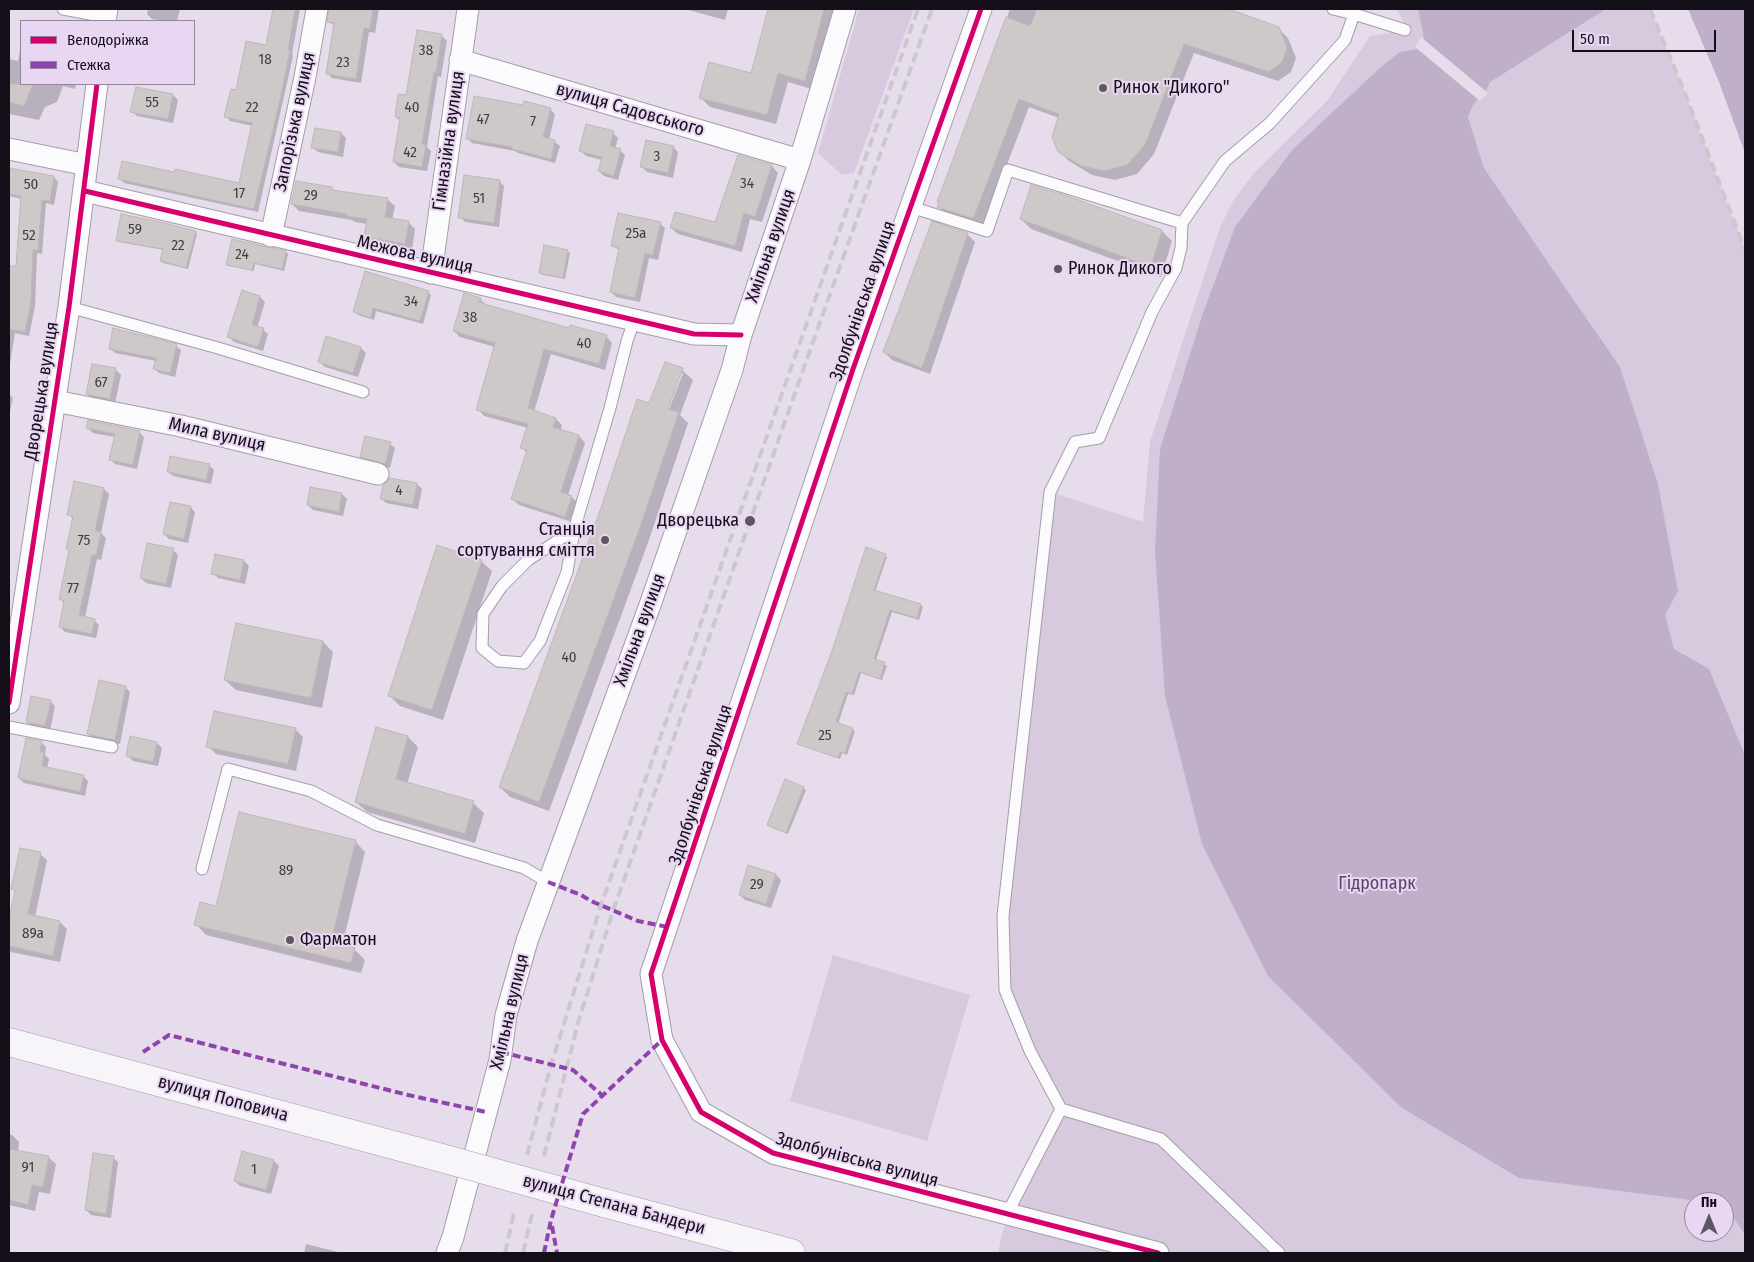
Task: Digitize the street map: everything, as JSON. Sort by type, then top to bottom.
[{"type":"main road","name":"вулиця Поповича","points":[[9,1042],[438,1157]]},
{"type":"main road","name":"вулиця Степана Бандери","points":[[438,1157],[790,1253]]},
{"type":"street","name":"Запорізька вулиця","points":[[271,236],[305,77],[317,9]]},
{"type":"street","name":"Гімназійна вулиця","points":[[431,273],[468,9]]},
{"type":"street","name":"Хмільна вулиця","points":[[447,1253],[453,1237],[500,1060],[506,1015],[527,942],[732,370],[741,335],[800,160],[845,9]]},
{"type":"street","name":"Здолбунівська вулиця","points":[[981,9],[853,369],[651,974],[662,1040],[701,1112],[773,1153],[1158,1253]]},
{"type":"street","name":"вулиця Садовського","points":[[460,60],[800,160]]},
{"type":"street","name":"Дворецька вулиця","points":[[9,696],[69,307],[97,85]]},
{"type":"street","points":[[9,149],[87,165]]},
{"type":"street","name":"Межова вулиця","points":[[85,191],[634,321],[694,334],[741,335]]},
{"type":"street","name":"Мила вулиця","points":[[55,401],[181,426],[378,474]]},
{"type":"lane","points":[[63,9],[106,16]]},
{"type":"lane","points":[[1333,9],[1405,30]]},
{"type":"lane","points":[[1279,1253],[1161,1139],[1061,1109],[1030,1051],[1005,990],[1004,916],[1050,492],[1075,442],[1099,438],[1152,312],[1176,268],[1181,248],[1182,223],[1225,161],[1270,123],[1345,40],[1354,14]]},
{"type":"lane","points":[[911,207],[987,231],[1008,170],[1182,223]]},
{"type":"lane","points":[[69,307],[218,348],[363,392]]},
{"type":"lane","points":[[574,530],[528,560],[502,586],[483,614],[482,648],[498,661],[524,663],[540,641],[567,572],[574,530],[634,321]]},
{"type":"lane","points":[[9,727],[112,747]]},
{"type":"lane","points":[[202,869],[228,769],[311,791],[377,825],[524,868],[548,882]]},
{"type":"lane","points":[[1007,1214],[1061,1109]]},
{"type":"green space","points":[[859,9],[914,9],[854,173],[842,175],[818,153]]},
{"type":"green space","name":"Гідропарк","points":[[1396,9],[1650,9],[1683,88],[1745,250],[1745,1253],[998,1253],[1003,1230],[1061,1109],[1005,990],[1003,916],[1050,492],[1143,522],[1150,442],[1220,227],[1233,201],[1254,173],[1327,101],[1370,36],[1405,30],[1404,23]]},
{"type":"green space","points":[[833,955],[970,995],[927,1141],[790,1101]]},
{"type":"shaded area","name":"Гідропарк","points":[[1418,9],[1606,9],[1490,82],[1487,89],[1473,105],[1468,117],[1484,168],[1620,367],[1658,484],[1678,591],[1665,615],[1674,649],[1709,669],[1745,755],[1745,1235],[1734,1218],[1734,1192],[1684,1192],[1684,1199],[1519,1178],[1402,1108],[1268,976],[1202,844],[1165,696],[1155,551],[1160,449],[1203,313],[1235,227],[1292,150],[1382,66],[1400,52],[1417,49],[1424,38]]},
{"type":"shaded area","points":[[1688,9],[1745,9],[1745,153],[1719,82]]},
{"type":"pier","points":[[1421,37],[1488,93],[1480,101],[1415,47]]},
{"type":"building","points":[[273,9],[295,9],[288,50],[290,50],[280,100],[254,209],[118,179],[122,161],[174,172],[175,169],[239,183],[252,123],[224,117],[231,89],[236,90],[246,41],[266,45]]},
{"type":"building","points":[[329,9],[373,9],[370,29],[364,28],[356,79],[326,74],[334,23],[327,22]]},
{"type":"building","points":[[768,9],[824,9],[805,81],[778,73],[767,115],[699,98],[709,62],[751,73]]},
{"type":"building","name":"Ринок \"Дикого\"","points":[[1037,9],[1229,9],[1279,27],[1287,48],[1282,62],[1269,72],[1184,44],[1145,145],[1127,165],[1105,171],[1082,166],[1058,152],[1052,137],[1059,114],[1019,99],[974,217],[937,207],[939,203],[937,202],[1006,17],[1030,26]]},
{"type":"building","points":[[417,30],[442,34],[422,144],[426,145],[422,167],[393,162],[400,118],[395,117],[398,94],[406,95]]},
{"type":"building","points":[[9,84],[33,85],[24,106],[9,102]]},
{"type":"building","points":[[136,87],[173,94],[168,119],[130,112]]},
{"type":"building","points":[[474,96],[523,105],[524,101],[551,108],[543,137],[555,140],[551,159],[512,149],[512,147],[466,139]]},
{"type":"building","points":[[586,124],[614,131],[610,146],[621,149],[614,176],[598,171],[602,157],[579,151]]},
{"type":"building","points":[[315,128],[341,132],[338,152],[311,148]]},
{"type":"building","points":[[646,140],[674,146],[668,173],[640,167]]},
{"type":"building","points":[[738,155],[772,165],[755,217],[744,213],[735,246],[670,228],[675,212],[715,222]]},
{"type":"building","points":[[9,168],[54,176],[50,201],[42,200],[38,250],[33,250],[31,301],[25,332],[9,329],[9,266],[16,266],[21,196],[9,194]]},
{"type":"building","points":[[464,175],[500,180],[494,223],[458,218]]},
{"type":"building","points":[[296,181],[332,187],[332,190],[388,198],[385,217],[409,221],[405,244],[364,237],[367,219],[291,204]]},
{"type":"building","points":[[1031,185],[1162,230],[1151,267],[1020,219]]},
{"type":"building","points":[[618,213],[661,222],[653,255],[645,253],[635,298],[610,292],[619,248],[611,246]]},
{"type":"building","points":[[121,214],[196,231],[186,268],[160,261],[163,249],[116,241]]},
{"type":"building","points":[[932,221],[968,233],[922,368],[883,352]]},
{"type":"building","points":[[232,239],[286,251],[282,269],[254,263],[252,270],[226,265]]},
{"type":"building","points":[[544,245],[568,250],[563,278],[539,273]]},
{"type":"building","points":[[365,271],[429,291],[420,321],[373,308],[371,318],[353,312]]},
{"type":"building","points":[[242,290],[260,296],[252,325],[264,328],[258,347],[227,337]]},
{"type":"building","points":[[464,293],[481,298],[479,302],[488,305],[569,328],[570,325],[607,335],[599,364],[544,349],[528,408],[556,418],[553,427],[579,435],[561,492],[572,496],[565,517],[511,499],[527,450],[520,448],[528,424],[476,410],[495,343],[453,331]]},
{"type":"building","points":[[113,328],[177,344],[170,373],[153,369],[156,358],[109,349]]},
{"type":"building","points":[[326,336],[361,347],[353,373],[318,362]]},
{"type":"building","points":[[665,362],[683,368],[668,409],[679,412],[639,530],[539,802],[499,787],[602,505],[637,399],[649,403]]},
{"type":"building","points":[[92,364],[116,368],[110,399],[86,394]]},
{"type":"building","points":[[88,420],[140,431],[133,465],[109,460],[115,434],[86,428]]},
{"type":"building","points":[[365,436],[391,442],[385,464],[360,457]]},
{"type":"building","points":[[170,456],[210,464],[206,480],[167,472]]},
{"type":"building","points":[[390,478],[417,483],[413,505],[380,499],[383,485]]},
{"type":"building","points":[[74,481],[104,488],[95,531],[101,532],[96,556],[92,555],[79,615],[95,619],[92,634],[59,627],[64,601],[59,599],[69,550],[66,549],[73,516],[67,515]]},
{"type":"building","points":[[310,487],[342,493],[339,512],[307,505]]},
{"type":"building","points":[[170,502],[191,506],[184,539],[163,534]]},
{"type":"building","points":[[147,543],[174,548],[166,584],[140,578]]},
{"type":"building","points":[[437,545],[482,560],[432,710],[388,696]]},
{"type":"building","points":[[866,547],[886,554],[874,590],[921,604],[917,618],[890,610],[874,659],[885,662],[880,679],[859,672],[852,694],[846,692],[836,722],[853,728],[845,753],[840,752],[838,758],[797,744],[832,651]]},
{"type":"building","points":[[215,554],[244,560],[240,580],[211,574]]},
{"type":"building","points":[[236,623],[323,641],[311,698],[224,680]]},
{"type":"building","points":[[99,680],[126,686],[115,740],[87,734]]},
{"type":"building","points":[[31,696],[51,700],[45,726],[26,722]]},
{"type":"building","points":[[214,711],[296,728],[288,764],[206,747]]},
{"type":"building","points":[[376,727],[408,736],[396,779],[474,801],[465,834],[355,802]]},
{"type":"building","points":[[130,736],[157,742],[153,762],[126,756]]},
{"type":"building","points":[[26,738],[42,741],[40,752],[44,752],[42,766],[84,775],[80,792],[18,778]]},
{"type":"building","points":[[785,779],[804,787],[786,833],[767,825]]},
{"type":"building","points":[[239,812],[356,840],[331,942],[355,948],[351,963],[194,925],[200,902],[216,906]]},
{"type":"building","points":[[20,848],[41,852],[28,914],[60,921],[53,956],[9,946],[9,919],[15,890],[11,889]]},
{"type":"building","points":[[748,865],[776,874],[766,904],[739,895]]},
{"type":"building","points":[[9,1149],[49,1156],[43,1187],[32,1185],[28,1205],[9,1200]]},
{"type":"building","points":[[242,1151],[274,1160],[266,1190],[234,1181]]},
{"type":"building","points":[[93,1153],[114,1156],[106,1214],[85,1210]]},
{"type":"railway","points":[[527,1155],[551,1065],[601,905],[918,9]]},
{"type":"railway","points":[[544,1156],[578,1023],[613,911],[932,9]]},
{"type":"railway","points":[[1650,9],[1683,88],[1745,250]]},
{"type":"railway","points":[[505,1253],[514,1212]]},
{"type":"railway","points":[[523,1253],[532,1214]]},
{"type":"marked path","points":[[548,882],[638,921],[668,927]]},
{"type":"marked path","points":[[143,1052],[169,1035],[408,1095],[486,1112]]},
{"type":"marked path","points":[[544,1253],[551,1220],[583,1114],[662,1040]]},
{"type":"marked path","points":[[501,1052],[573,1070],[603,1096]]},
{"type":"marked path","points":[[552,1226],[557,1253]]},
{"type":"cycle path","points":[[981,9],[853,369],[651,974],[662,1040],[701,1112],[773,1153],[1158,1253]]},
{"type":"cycle path","points":[[9,703],[69,307],[97,85]]},
{"type":"cycle path","points":[[85,191],[694,334],[741,335]]},
{"type":"place","name":"Ринок \"Дикого\"","points":[[1103,88]]},
{"type":"place","name":"Ринок Дикого","points":[[1058,269]]},
{"type":"place","name":"Дворецька","points":[[750,521]]},
{"type":"place","name":"Станція сортування сміття","points":[[605,540]]},
{"type":"place","name":"Фарматон","points":[[290,940]]}]
